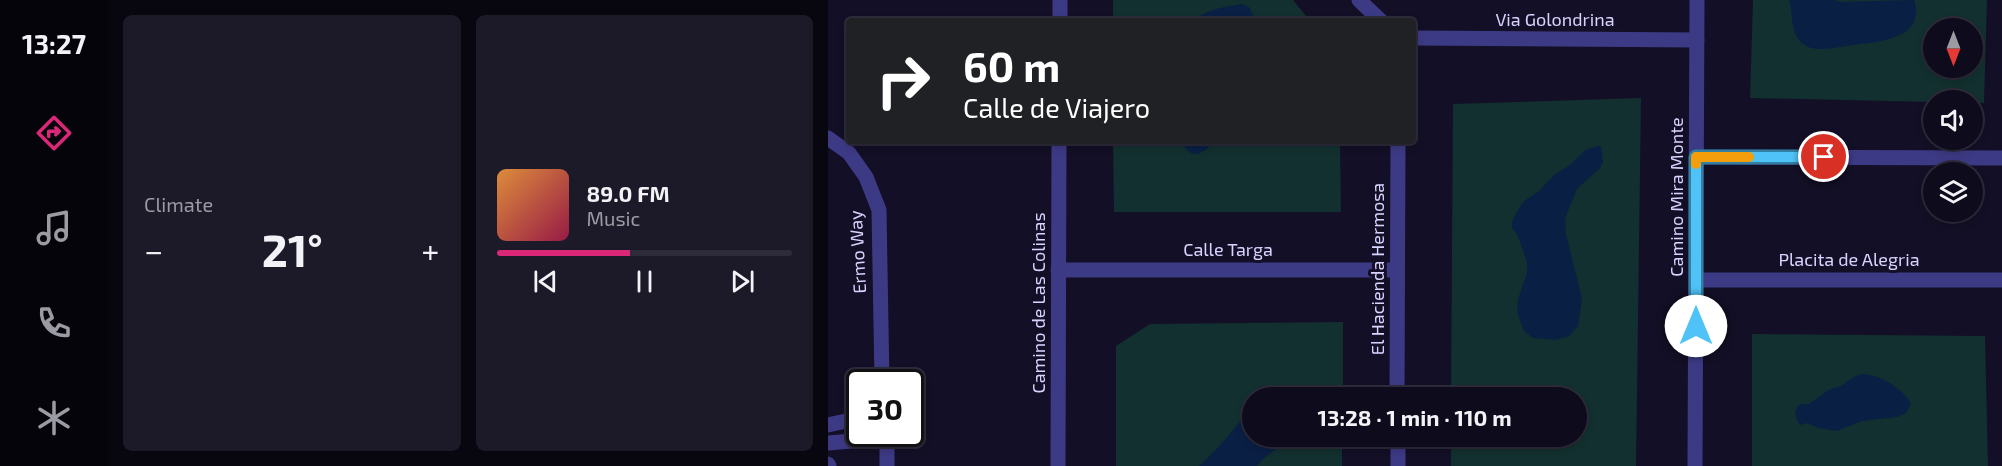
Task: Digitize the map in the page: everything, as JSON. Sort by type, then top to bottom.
[{"type":"street","points":[[1060,0],[1060,18]]},
{"type":"street","points":[[1359,0],[1378,18]]},
{"type":"street","name":"Camino Mira Monte","points":[[1695,466],[1697,0]]},
{"type":"street","name":"Via Golondrina","points":[[1416,38],[1696,40]]},
{"type":"street","name":"Ermo Way","points":[[828,138],[849,153],[866,177],[879,210],[882,369]]},
{"type":"street","name":"Camino de Las Colinas","points":[[1058,466],[1059,144]]},
{"type":"street","name":"El Hacienda Hermosa","points":[[1397,387],[1398,144]]},
{"type":"street","points":[[1696,157],[2002,158]]},
{"type":"street","name":"Calle Targa","points":[[1058,270],[1397,270]]},
{"type":"street","name":"Placita de Alegria","points":[[1697,280],[2002,280]]},
{"type":"street","points":[[828,425],[846,421]]},
{"type":"street","points":[[828,443],[846,441]]},
{"type":"street","points":[[887,447],[887,466]]},
{"type":"street","points":[[1398,447],[1398,466]]},
{"type":"green space","points":[[1113,0],[1293,0],[1308,18],[1113,18]]},
{"type":"green space","points":[[1753,0],[1987,0],[1984,103],[1983,90],[1923,90],[1923,102],[1750,98]]},
{"type":"green space","points":[[1641,98],[1636,466],[1451,466],[1451,447],[1587,447],[1587,387],[1451,387],[1453,104]]},
{"type":"green space","points":[[1113,144],[1340,144],[1341,212],[1114,212]]},
{"type":"green space","points":[[1343,322],[1343,387],[1242,387],[1242,447],[1342,447],[1342,466],[1116,466],[1116,346],[1150,324]]},
{"type":"green space","points":[[1752,334],[1985,336],[1988,466],[1752,466]]},
{"type":"water","points":[[1789,0],[1841,2],[1914,0],[1916,14],[1913,24],[1905,32],[1895,37],[1869,43],[1815,49],[1804,44],[1796,36]]},
{"type":"water","points":[[1242,4],[1249,7],[1254,18],[1198,18],[1210,11]]},
{"type":"water","points":[[1183,144],[1212,144],[1197,154],[1185,148]]},
{"type":"water","points":[[1601,146],[1603,162],[1600,168],[1577,189],[1565,219],[1566,234],[1582,298],[1578,326],[1569,336],[1556,340],[1533,338],[1524,331],[1517,312],[1518,299],[1527,273],[1527,262],[1517,234],[1512,228],[1512,222],[1524,201],[1539,191],[1555,174],[1570,165],[1585,150]]},
{"type":"water","points":[[1862,374],[1883,379],[1902,392],[1911,403],[1906,413],[1897,417],[1862,421],[1837,431],[1818,428],[1806,423],[1801,425],[1798,422],[1795,413],[1801,404],[1809,404],[1828,390],[1841,386]]},
{"type":"water","points":[[1242,420],[1242,447],[1279,447],[1257,466],[1199,466]]},
{"type":"slow traffic","points":[[1696,164],[1696,157],[1749,157]]},
{"type":"route","points":[[1696,326],[1696,157],[1824,157]]}]
